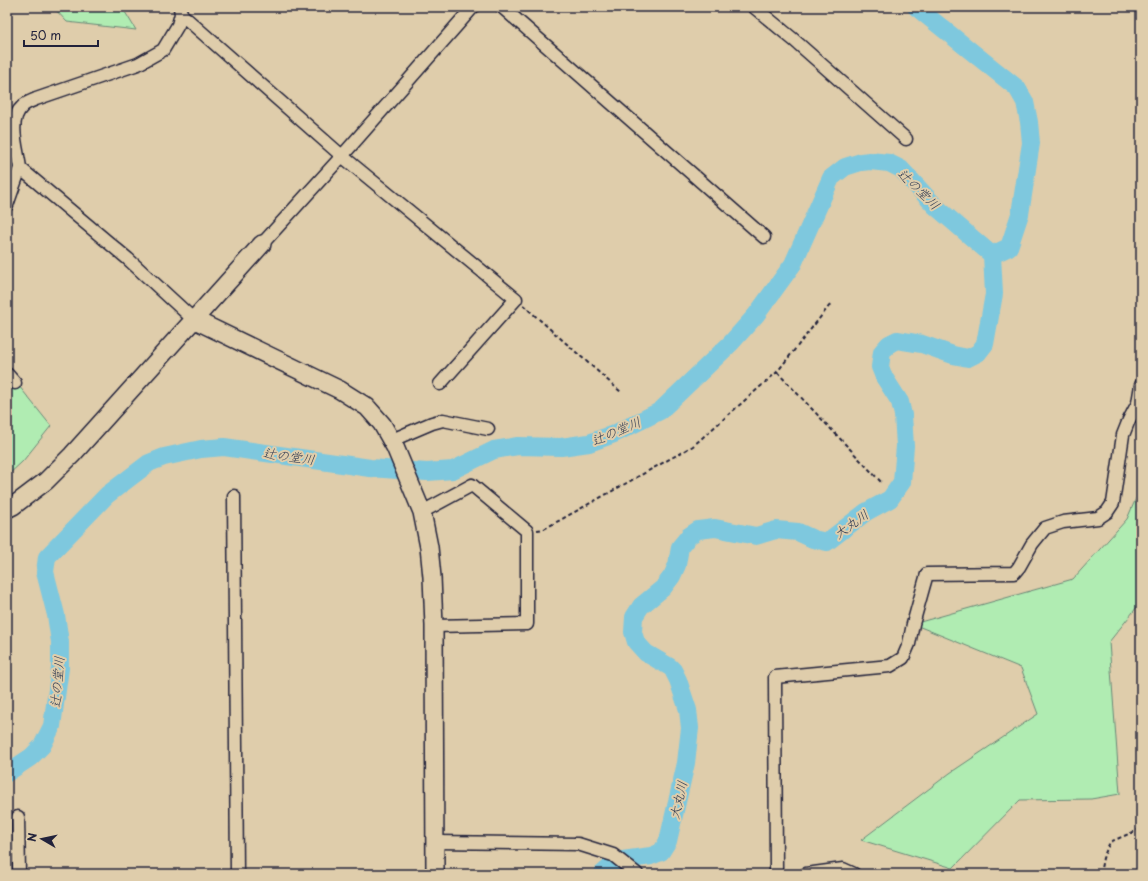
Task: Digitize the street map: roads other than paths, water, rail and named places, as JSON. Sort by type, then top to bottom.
[{"type":"street","points":[[7,509],[13,506],[51,476],[72,455],[193,319],[342,156],[473,7]]},
{"type":"street","points":[[502,7],[764,236]]},
{"type":"street","points":[[754,7],[794,40],[906,139]]},
{"type":"street","points":[[7,205],[20,168],[10,124],[22,106],[36,99],[138,64],[163,50],[178,25],[181,11],[342,156],[516,299],[440,384]]},
{"type":"street","points":[[20,168],[128,259],[193,319],[340,390],[367,407],[382,424],[393,444],[420,508],[429,547],[434,626],[435,874]]},
{"type":"street","points":[[776,874],[775,677],[890,666],[903,658],[909,644],[927,574],[1014,573],[1032,544],[1045,528],[1063,522],[1098,518],[1107,512],[1112,503],[1123,435],[1128,420],[1138,403],[1141,385]]},
{"type":"street","points":[[393,444],[432,422],[443,420],[488,429]]},
{"type":"street","points":[[420,508],[472,485],[527,531],[527,624],[434,626]]},
{"type":"street","points":[[234,496],[237,874]]},
{"type":"street","points":[[18,817],[19,874]]},
{"type":"street","points":[[435,842],[578,844],[613,855],[637,874]]},
{"type":"street","points":[[806,874],[843,869],[854,874]]},
{"type":"waterway","name":"辻の堂川","points":[[916,7],[1017,88],[1025,102],[1031,143],[1020,214],[1009,247],[992,255]]},
{"type":"waterway","name":"辻の堂川","points":[[7,773],[31,757],[42,746],[52,726],[60,668],[60,642],[56,615],[45,572],[47,557],[107,495],[149,463],[164,457],[201,449],[224,447],[370,468],[427,472],[453,470],[494,450],[518,446],[561,447],[589,443],[614,434],[660,411],[731,343],[756,315],[793,264],[831,178],[845,167],[861,162],[870,161],[889,163],[901,169],[935,206],[992,255]]},
{"type":"waterway","name":"大丸川","points":[[602,874],[610,867],[623,860],[651,856],[661,852],[668,841],[686,763],[690,728],[688,710],[678,680],[670,667],[646,653],[636,642],[633,632],[634,617],[641,606],[663,588],[672,576],[677,565],[680,547],[689,536],[698,530],[715,528],[756,536],[776,530],[798,532],[813,539],[827,542],[866,512],[890,499],[902,482],[905,446],[903,415],[900,402],[884,377],[880,367],[882,352],[889,344],[897,340],[922,344],[953,355],[968,358],[978,353],[985,344],[994,294],[992,255]]}]
